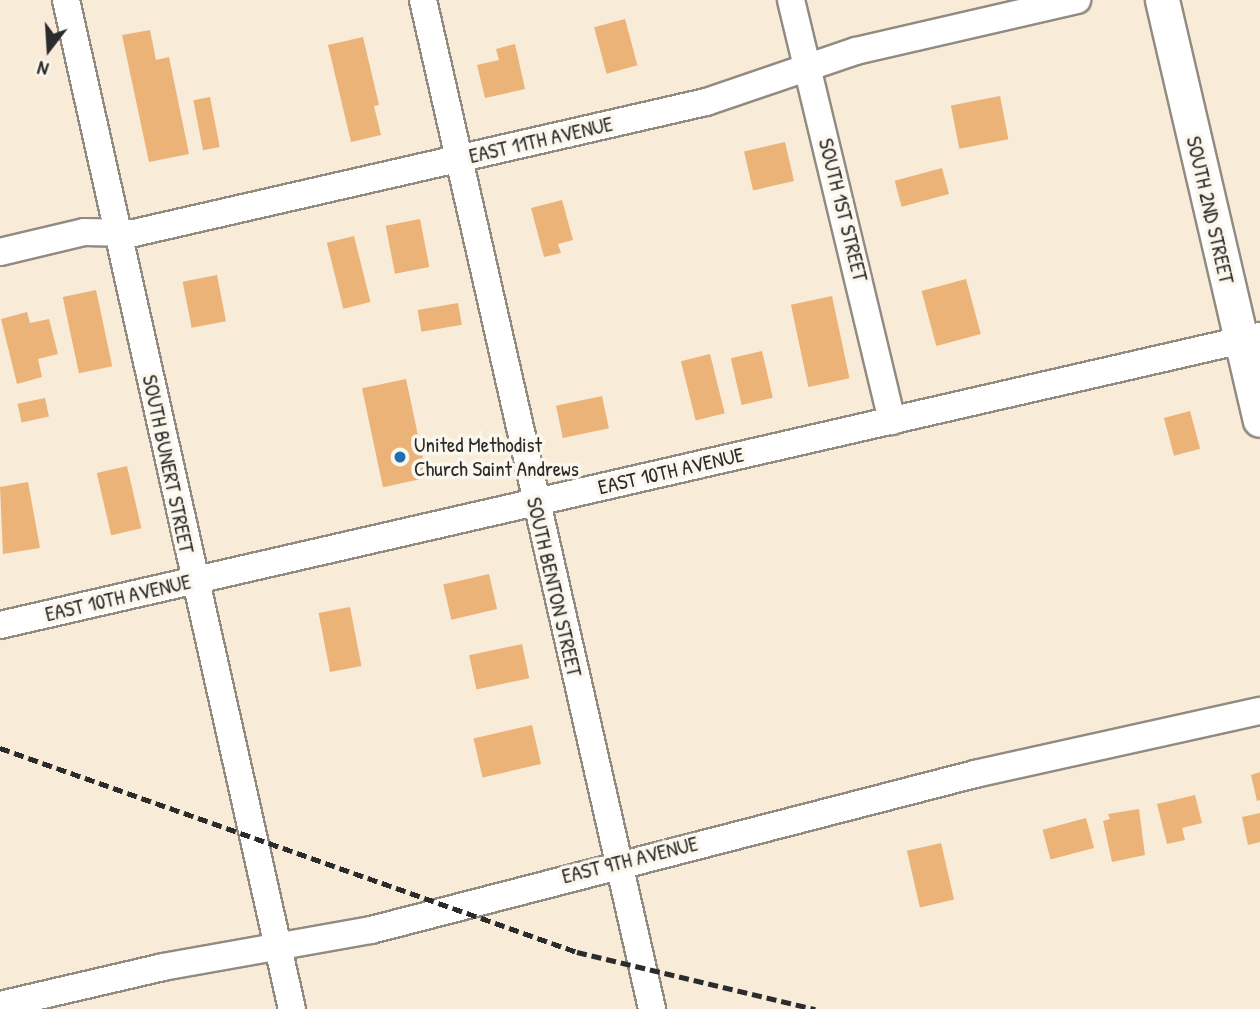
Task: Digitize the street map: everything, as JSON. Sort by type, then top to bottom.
[{"type":"street","name":"SOUTH BUNERT STREET","points":[[66,0],[193,581],[292,1009]]},
{"type":"street","name":"SOUTH BENTON STREET","points":[[424,0],[534,502],[652,1009]]},
{"type":"street","name":"SOUTH 1ST STREET","points":[[791,0],[892,421]]},
{"type":"street","name":"EAST 11TH AVENUE","points":[[0,251],[84,232],[134,233],[706,102],[856,51],[1077,0]]},
{"type":"street","name":"SOUTH 2ND STREET","points":[[1162,0],[1250,338],[1260,420]]},
{"type":"street","name":"EAST 10TH AVENUE","points":[[0,625],[1250,338]]},
{"type":"street","name":"EAST 9TH AVENUE","points":[[0,1005],[163,967],[371,930],[619,863],[975,774],[1260,711]]},
{"type":"building","points":[[625,19],[637,65],[607,74],[594,27]]},
{"type":"building","points":[[150,30],[156,60],[169,57],[189,154],[149,162],[122,35]]},
{"type":"building","points":[[363,37],[379,105],[374,106],[381,135],[351,142],[328,45]]},
{"type":"building","points":[[515,44],[525,89],[485,98],[477,65],[499,60],[496,49]]},
{"type":"building","points":[[1000,96],[1008,139],[959,149],[951,106]]},
{"type":"building","points":[[210,97],[220,147],[203,150],[193,100]]},
{"type":"building","points":[[785,142],[794,181],[753,190],[744,151]]},
{"type":"building","points":[[942,168],[949,194],[902,207],[895,181]]},
{"type":"building","points":[[562,200],[573,240],[558,244],[561,253],[544,257],[531,208]]},
{"type":"building","points":[[420,219],[429,267],[395,274],[386,226]]},
{"type":"building","points":[[354,236],[370,302],[343,309],[327,243]]},
{"type":"building","points":[[217,275],[226,321],[192,328],[183,282]]},
{"type":"building","points":[[966,279],[981,334],[936,346],[922,291]]},
{"type":"building","points":[[96,290],[112,366],[79,373],[63,297]]},
{"type":"building","points":[[832,296],[849,378],[808,387],[791,305]]},
{"type":"building","points":[[458,303],[462,325],[421,332],[418,310]]},
{"type":"building","points":[[27,312],[30,323],[49,319],[58,354],[38,359],[42,377],[17,384],[1,319]]},
{"type":"building","points":[[762,351],[773,398],[742,405],[731,358]]},
{"type":"building","points":[[710,354],[725,413],[696,420],[681,361]]},
{"type":"building","points":[[406,379],[427,478],[383,487],[362,388]]},
{"type":"building","points":[[602,396],[609,428],[563,438],[556,406]]},
{"type":"building","points":[[45,398],[49,417],[22,422],[18,404]]},
{"type":"building","points":[[1190,411],[1200,449],[1174,456],[1164,418]]},
{"type":"building","points":[[127,466],[141,528],[111,535],[97,473]]},
{"type":"building","points":[[28,482],[40,548],[3,554],[0,487]]},
{"type":"building","points":[[489,574],[497,609],[451,620],[443,585]]},
{"type":"building","points":[[350,607],[361,666],[330,672],[319,613]]},
{"type":"building","points":[[522,644],[529,678],[476,689],[469,655]]},
{"type":"building","points":[[532,725],[541,764],[483,777],[474,738]]},
{"type":"building","points":[[1260,772],[1260,800],[1257,801],[1251,775]]},
{"type":"building","points":[[1195,795],[1202,823],[1182,828],[1185,840],[1167,844],[1157,804]]},
{"type":"building","points":[[1139,809],[1145,855],[1112,862],[1103,821],[1110,819],[1108,814]]},
{"type":"building","points":[[1260,813],[1260,842],[1248,845],[1242,817]]},
{"type":"building","points":[[1086,818],[1094,848],[1051,860],[1043,830]]},
{"type":"building","points":[[941,843],[954,900],[920,907],[907,851]]},
{"type":"railway","points":[[0,748],[577,952],[815,1009]]},
{"type":"place","name":"United Methodist Church Saint Andrews","points":[[400,457]]}]
